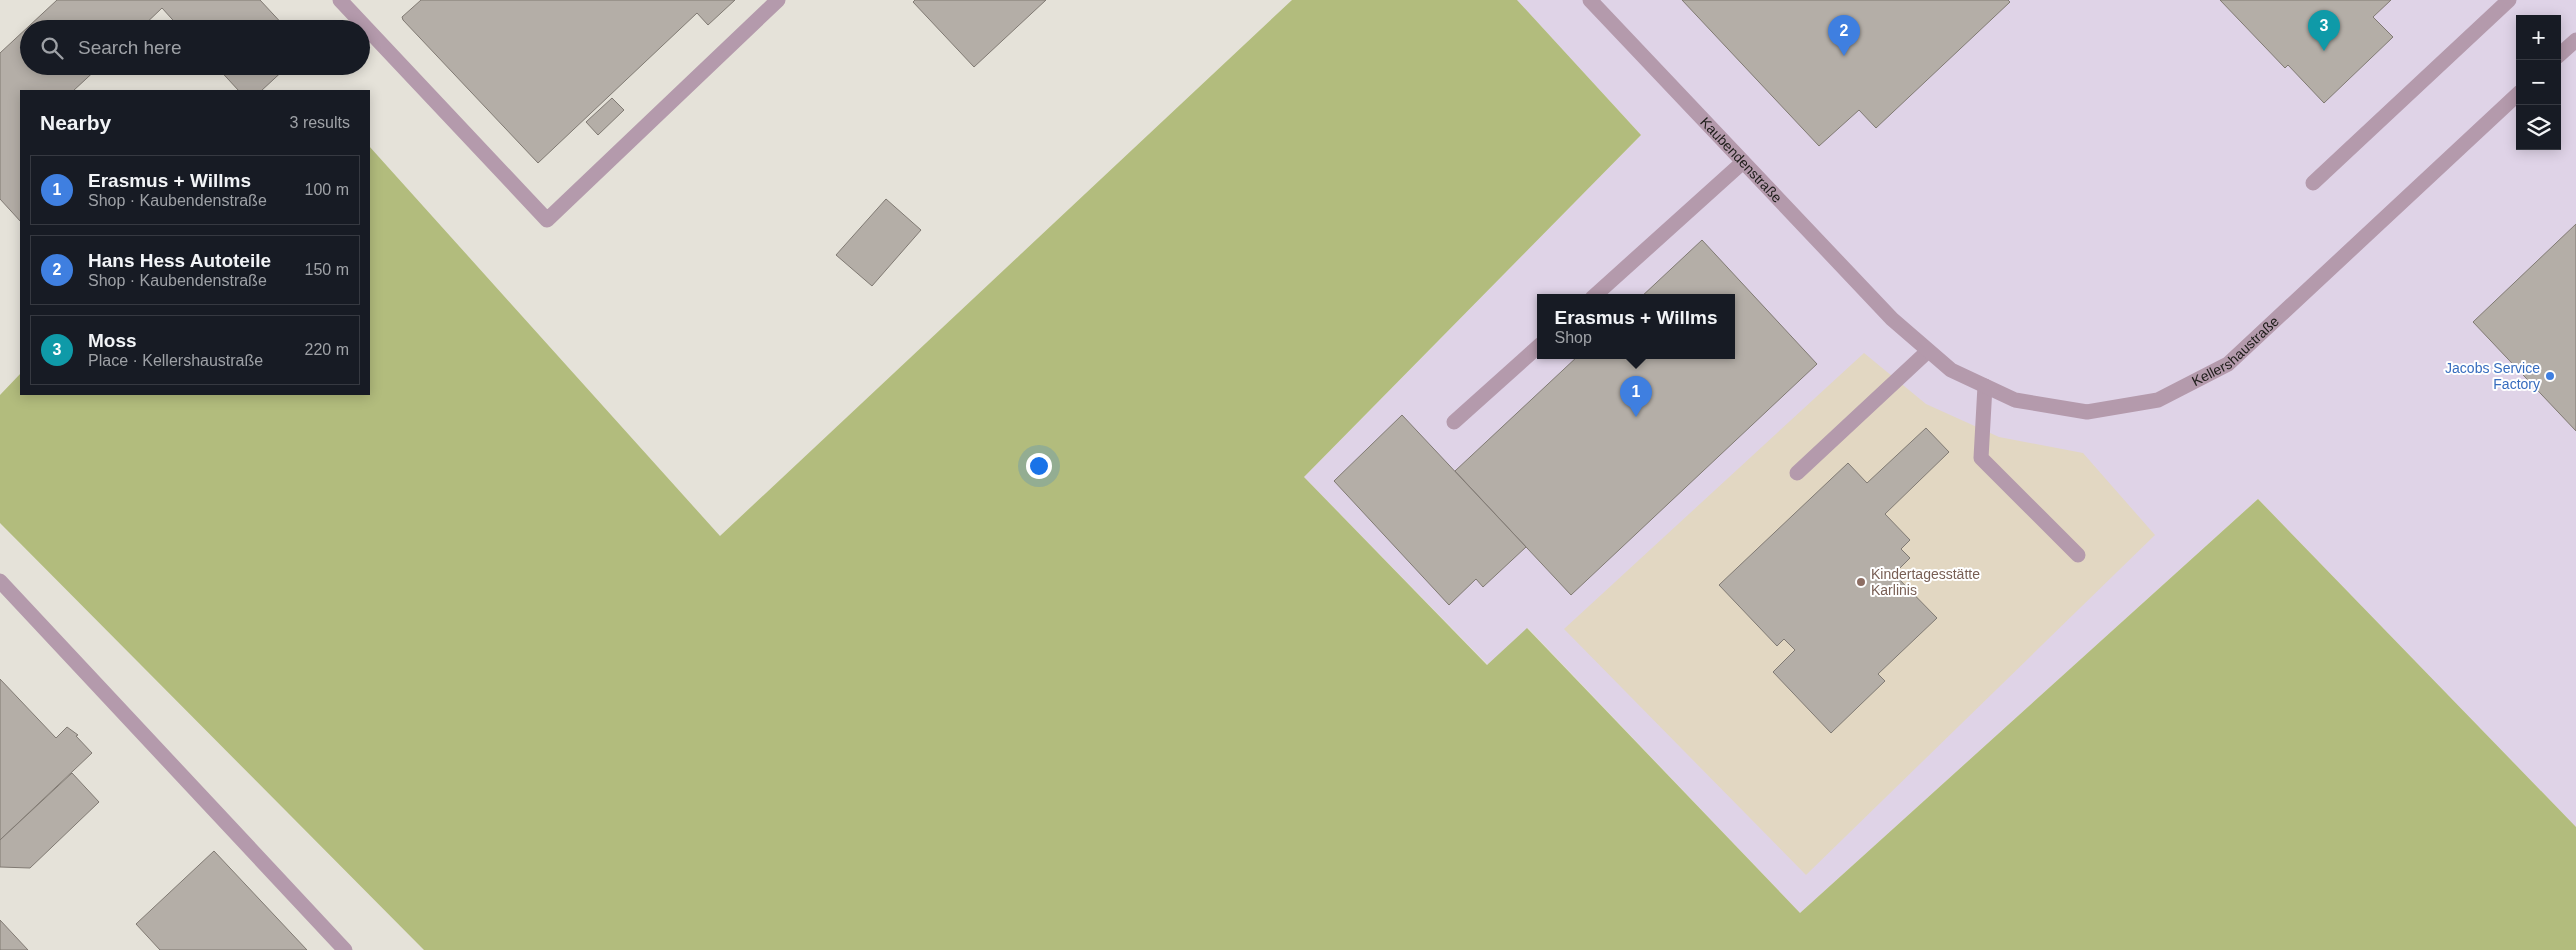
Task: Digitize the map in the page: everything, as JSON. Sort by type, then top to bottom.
[{"type":"street","points":[[340,0],[359,20]]},
{"type":"street","points":[[370,32],[547,220],[778,0]]},
{"type":"street","name":"Kaubendenstraße","points":[[1590,0],[1892,319]]},
{"type":"street","points":[[2313,183],[2509,0]]},
{"type":"street","points":[[2561,54],[2576,40]]},
{"type":"street","name":"Kellershaustraße","points":[[1892,319],[1951,370],[2015,400],[2086,412],[2158,400],[2228,364],[2516,96]]},
{"type":"street","points":[[1596,294],[1743,162]]},
{"type":"street","points":[[1454,422],[1537,348]]},
{"type":"street","points":[[1797,473],[1928,351]]},
{"type":"street","points":[[1984,386],[1981,458],[2078,555]]},
{"type":"street","points":[[0,581],[345,950]]},
{"type":"shaded area","points":[[1517,0],[2576,0],[2576,827],[2258,499],[1800,913],[1528,628],[1488,665],[1304,477],[1641,135]]},
{"type":"shaded area","name":"Kindertagesstätte Karlinis","points":[[1864,353],[1926,404],[1999,437],[2083,453],[2155,535],[1806,875],[1564,629]]},
{"type":"green space","points":[[1292,0],[1517,0],[1641,135],[1304,477],[1487,665],[1527,628],[1800,913],[2258,499],[2576,827],[2576,950],[424,950],[0,523],[0,395],[20,374],[20,395],[370,395],[370,147],[720,536]]},
{"type":"building","points":[[57,0],[260,0],[279,20],[173,20],[162,8],[149,20],[35,20]]},
{"type":"building","points":[[421,0],[735,0],[708,25],[697,13],[538,163],[403,20],[402,17]]},
{"type":"building","points":[[915,0],[1046,0],[974,67],[913,2]]},
{"type":"building","points":[[1682,0],[2008,0],[2010,2],[1876,128],[1859,110],[1819,146]]},
{"type":"building","points":[[2220,0],[2391,0],[2373,17],[2393,37],[2324,103],[2288,65],[2285,68]]},
{"type":"building","points":[[20,34],[20,75],[90,75],[74,90],[20,90],[20,221],[0,199],[0,53]]},
{"type":"building","points":[[224,75],[278,75],[262,90],[238,90]]},
{"type":"building","points":[[612,98],[624,110],[598,135],[586,122]]},
{"type":"building","points":[[886,199],[921,230],[872,286],[836,255]]},
{"type":"building","name":"Jacobs Service Factory","points":[[2576,224],[2576,431],[2473,322]]},
{"type":"building","points":[[1702,240],[1817,364],[1571,595],[1455,471],[1575,359],[1735,359],[1735,294],[1644,294]]},
{"type":"building","points":[[1402,415],[1526,547],[1483,587],[1476,579],[1449,605],[1334,481]]},
{"type":"building","points":[[1926,428],[1949,452],[1885,514],[1910,540],[1901,549],[1910,558],[1894,574],[1937,618],[1878,674],[1885,681],[1831,733],[1773,672],[1795,650],[1784,639],[1777,646],[1719,585],[1848,463],[1867,483]]},
{"type":"building","points":[[0,679],[56,738],[67,727],[78,735],[76,736],[92,753],[0,840]]},
{"type":"building","points":[[72,773],[99,802],[30,868],[0,867],[0,840]]},
{"type":"building","points":[[214,851],[307,950],[160,950],[136,924]]},
{"type":"building","points":[[0,920],[28,950],[0,950]]},
{"type":"place","name":"Moss","points":[[2324,51]]},
{"type":"place","name":"Hans Hess Autoteile","points":[[1844,56]]},
{"type":"place","name":"Jacobs Service Factory","points":[[2550,376]]},
{"type":"place","name":"Erasmus + Willms","points":[[1636,417]]},
{"type":"place","name":"Kindertagesstätte Karlinis","points":[[1861,582]]}]
